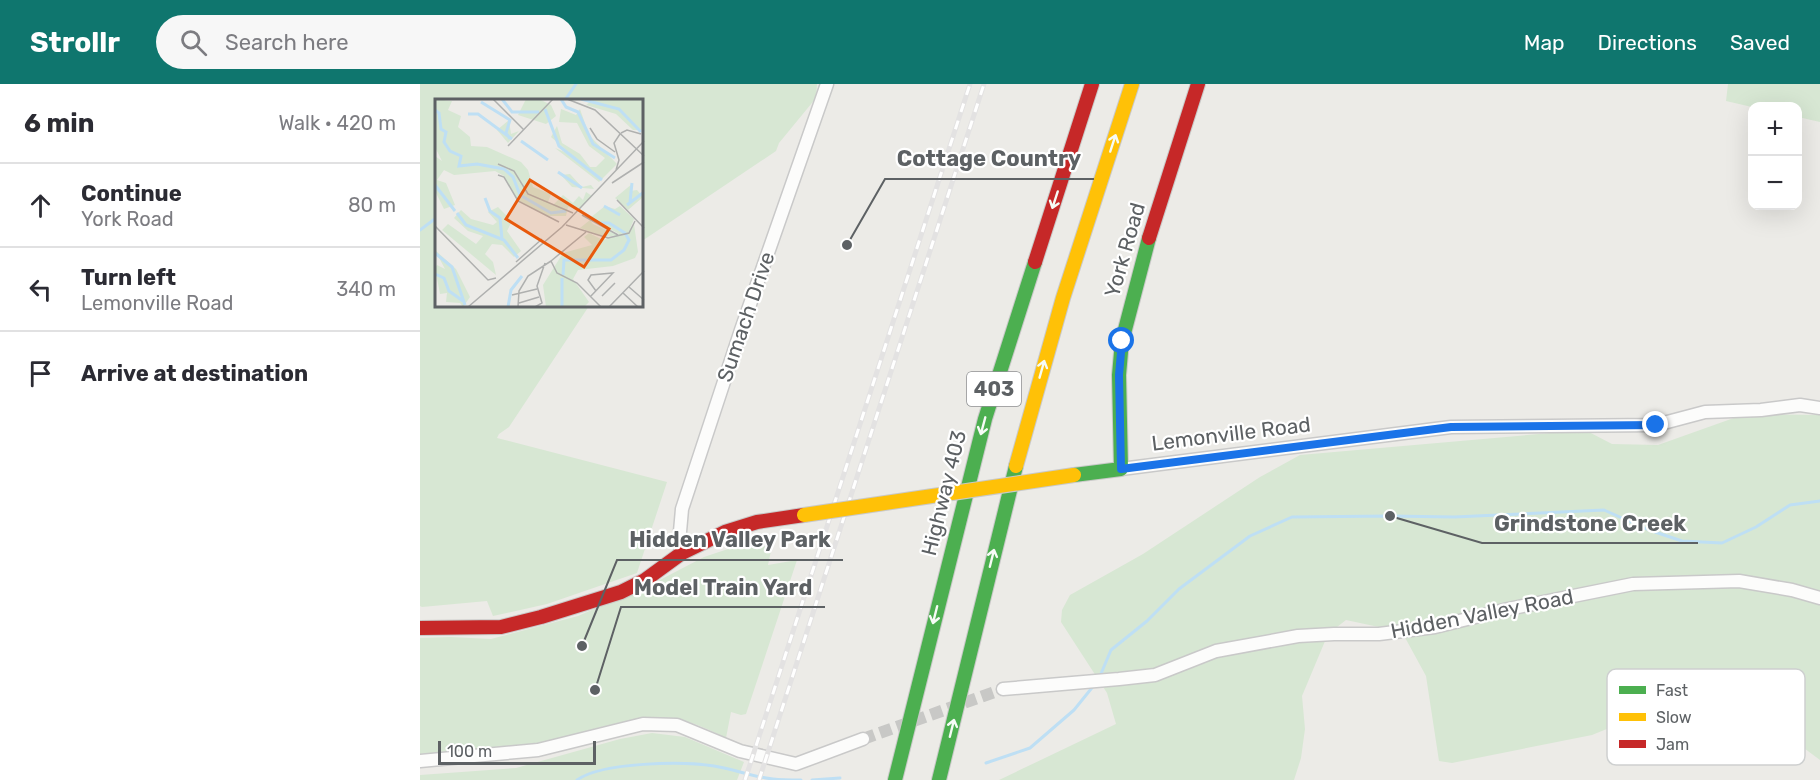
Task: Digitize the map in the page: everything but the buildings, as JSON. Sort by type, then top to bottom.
[{"type":"main road","name":"Highway 403","points":[[895,780],[985,419],[1092,84]]},
{"type":"main road","name":"403","points":[[939,780],[1029,416],[1061,302],[1132,84]]},
{"type":"main road","name":"York Road","points":[[1121,469],[1119,375],[1122,341],[1146,247],[1198,84]]},
{"type":"main road","name":"Lemonville Road","points":[[420,628],[501,627],[542,617],[621,592],[645,580],[681,553],[725,532],[758,522],[1121,469]]},
{"type":"street","name":"Sumach Drive","points":[[681,553],[682,509],[741,330],[827,84]]},
{"type":"street","name":"Lemonville Road","points":[[1121,469],[1451,427],[1656,425],[1705,412],[1761,410],[1800,405],[1820,408]]},
{"type":"street","name":"Hidden Valley Road","points":[[1003,689],[1155,675],[1216,651],[1298,636],[1379,634],[1435,627],[1508,609],[1633,584],[1739,581],[1792,590],[1820,598]]},
{"type":"street","points":[[420,761],[538,750],[643,724],[677,725],[740,751],[796,764],[863,740]]},
{"type":"green space","points":[[420,84],[817,84],[816,98],[779,143],[776,151],[644,240],[644,99],[435,99],[435,308],[588,308],[509,427],[497,438],[667,482],[637,573],[547,604],[493,616],[487,601],[420,606]]},
{"type":"green space","points":[[1728,84],[1820,84],[1820,122],[1802,118],[1802,102],[1748,102],[1748,106],[1726,101]]},
{"type":"green space","points":[[1745,414],[1820,415],[1820,760],[1805,749],[1805,669],[1607,669],[1607,729],[1592,735],[1452,763],[1439,761],[1426,676],[1402,632],[1346,620],[1328,634],[1302,696],[1305,729],[1301,758],[1294,780],[999,780],[1116,724],[1107,693],[1061,622],[1062,610],[1070,595],[1143,554],[1260,477],[1300,455],[1585,430],[1612,444],[1658,445]]},
{"type":"green space","points":[[772,546],[768,565],[797,560],[746,714],[731,712],[726,738],[684,721],[642,719],[539,743],[494,749],[420,754],[420,638],[491,639],[578,616],[656,582],[704,557],[734,547]]},
{"type":"green space","points":[[652,733],[685,737],[744,762],[737,780],[420,780],[420,775],[516,768],[620,739]]},
{"type":"waterway","points":[[566,99],[576,84]]},
{"type":"waterway","points":[[420,230],[435,219]]},
{"type":"waterway","points":[[1100,676],[1111,650],[1147,621],[1179,589],[1250,536],[1292,517],[1454,517],[1604,510],[1649,530],[1682,541],[1722,543],[1756,527],[1790,505],[1820,501]]},
{"type":"waterway","points":[[986,763],[1030,748],[1074,710],[1095,684]]},
{"type":"waterway","points":[[577,780],[589,774],[623,766],[664,763],[700,764],[766,778],[801,780]]},
{"type":"waterway","points":[[812,780],[840,778]]},
{"type":"tunnel","points":[[863,739],[1003,689]]},
{"type":"railway","points":[[745,780],[970,84]]},
{"type":"railway","points":[[759,780],[984,84]]},
{"type":"traffic: fast","points":[[1074,475],[1121,469],[1119,375],[1122,341],[1149,238]]},
{"type":"traffic: fast","points":[[895,780],[985,419],[1035,262]]},
{"type":"traffic: fast","points":[[939,780],[1016,466]]},
{"type":"traffic: slow","points":[[1016,466],[1063,298],[1132,84]]},
{"type":"traffic: slow","points":[[804,515],[1074,475]]},
{"type":"traffic: jam","points":[[1035,262],[1092,84]]},
{"type":"traffic: jam","points":[[1149,238],[1198,84]]},
{"type":"traffic: jam","points":[[420,628],[501,627],[541,617],[621,592],[645,580],[682,553],[725,532],[757,522],[804,515]]},
{"type":"place","name":"Cottage Country","points":[[847,245]]},
{"type":"place","name":"Grindstone Creek","points":[[1390,516]]},
{"type":"place","name":"Hidden Valley Park","points":[[582,646]]},
{"type":"place","name":"Model Train Yard","points":[[595,690]]},
{"type":"route","points":[[1122,341],[1119,375],[1121,469],[1451,427],[1656,425]]}]
